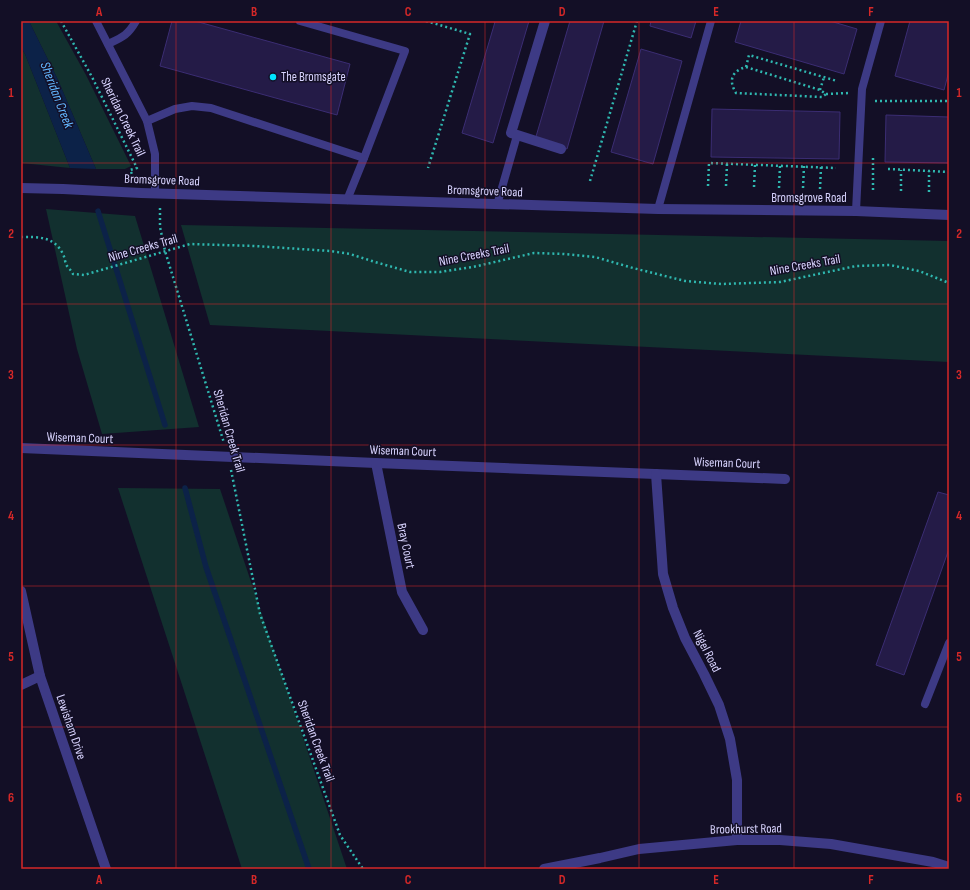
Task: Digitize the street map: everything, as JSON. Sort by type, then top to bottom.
[{"type":"street","points":[[545,21],[511,133],[561,149]]},
{"type":"street","name":"Bromsgrove Road","points":[[21,188],[497,205],[658,209],[856,211],[949,215]]},
{"type":"street","name":"Wiseman Court","points":[[21,448],[376,464],[785,479]]},
{"type":"street","name":"Bray Court","points":[[376,464],[402,592],[423,630]]},
{"type":"street","name":"Nigel Road","points":[[656,474],[663,574],[673,608],[685,638],[720,705],[730,739],[737,780],[737,840]]},
{"type":"street","name":"Lewisham Drive","points":[[21,591],[40,676],[106,869]]},
{"type":"street","points":[[21,685],[40,676]]},
{"type":"street","name":"Brookhurst Road","points":[[544,869],[557,868],[639,849],[737,840],[780,840],[830,844],[933,862],[949,867]]},
{"type":"lane","points":[[96,21],[147,121],[155,154],[155,193]]},
{"type":"lane","points":[[108,44],[123,37],[132,28],[136,21]]},
{"type":"lane","points":[[300,21],[405,51],[347,200]]},
{"type":"lane","points":[[658,209],[711,21]]},
{"type":"lane","points":[[856,211],[862,88],[881,21]]},
{"type":"lane","points":[[147,121],[175,109],[192,106],[211,108],[364,158]]},
{"type":"lane","points":[[497,205],[516,139]]},
{"type":"lane","points":[[925,704],[949,643]]},
{"type":"path","name":"Sheridan Creek Trail","points":[[61,21],[92,77],[136,168],[130,170],[141,193],[148,206],[160,207],[160,227],[165,251],[228,457],[260,614],[340,835],[363,869]]},
{"type":"path","points":[[426,21],[470,34],[428,168]]},
{"type":"path","points":[[590,181],[637,21]]},
{"type":"path","points":[[746,67],[749,55],[837,81]]},
{"type":"path","points":[[826,94],[820,90],[746,67],[738,70],[732,77],[732,86],[736,93],[822,97],[826,94],[849,93],[850,87]]},
{"type":"path","points":[[820,90],[824,77]]},
{"type":"path","points":[[875,94],[875,101],[949,101]]},
{"type":"path","points":[[873,190],[874,153]]},
{"type":"path","points":[[708,186],[709,163],[836,168]]},
{"type":"path","points":[[726,186],[727,164]]},
{"type":"path","points":[[754,187],[755,165]]},
{"type":"path","points":[[779,188],[780,166]]},
{"type":"path","points":[[802,188],[804,166]]},
{"type":"path","points":[[820,189],[821,167]]},
{"type":"path","points":[[888,169],[949,172]]},
{"type":"path","points":[[900,191],[901,170]]},
{"type":"path","points":[[929,171],[929,192]]},
{"type":"path","name":"Nine Creeks Trail","points":[[21,237],[41,237],[52,241],[59,247],[67,266],[74,274],[84,275],[190,244],[255,246],[330,251],[350,254],[410,272],[440,272],[473,267],[534,254],[564,254],[595,257],[685,281],[721,284],[780,282],[856,266],[890,265],[919,271],[949,284]]},
{"type":"green space","points":[[29,21],[56,21],[86,75],[131,166],[125,169],[96,169],[58,80]]},
{"type":"green space","points":[[21,47],[25,54],[70,168],[21,163]]},
{"type":"green space","points":[[46,209],[135,216],[199,427],[102,434],[77,349]]},
{"type":"green space","points":[[181,225],[949,241],[949,362],[210,325]]},
{"type":"green space","points":[[118,488],[220,489],[347,869],[242,869]]},
{"type":"water","name":"Sheridan Creek","points":[[21,21],[29,21],[58,80],[96,169],[70,168],[21,47]]},
{"type":"building","name":"The Bromsgate","points":[[172,21],[195,21],[350,64],[337,115],[160,66]]},
{"type":"building","points":[[491,21],[529,21],[493,143],[462,133],[495,22]]},
{"type":"building","points":[[570,21],[604,21],[567,149],[535,140]]},
{"type":"building","points":[[651,21],[696,21],[691,38],[650,26]]},
{"type":"building","points":[[741,21],[830,21],[857,29],[844,74],[735,42]]},
{"type":"building","points":[[910,21],[949,21],[949,71],[944,90],[895,76]]},
{"type":"building","points":[[641,49],[682,61],[653,164],[611,152]]},
{"type":"building","points":[[712,109],[840,112],[839,159],[711,157]]},
{"type":"building","points":[[886,115],[949,117],[949,163],[885,162]]},
{"type":"building","points":[[938,492],[949,495],[949,549],[904,675],[876,665]]},
{"type":"waterway","points":[[98,211],[165,425]]},
{"type":"waterway","points":[[185,488],[206,567],[309,869]]},
{"type":"place","name":"The Bromsgate","points":[[273,77]]}]
